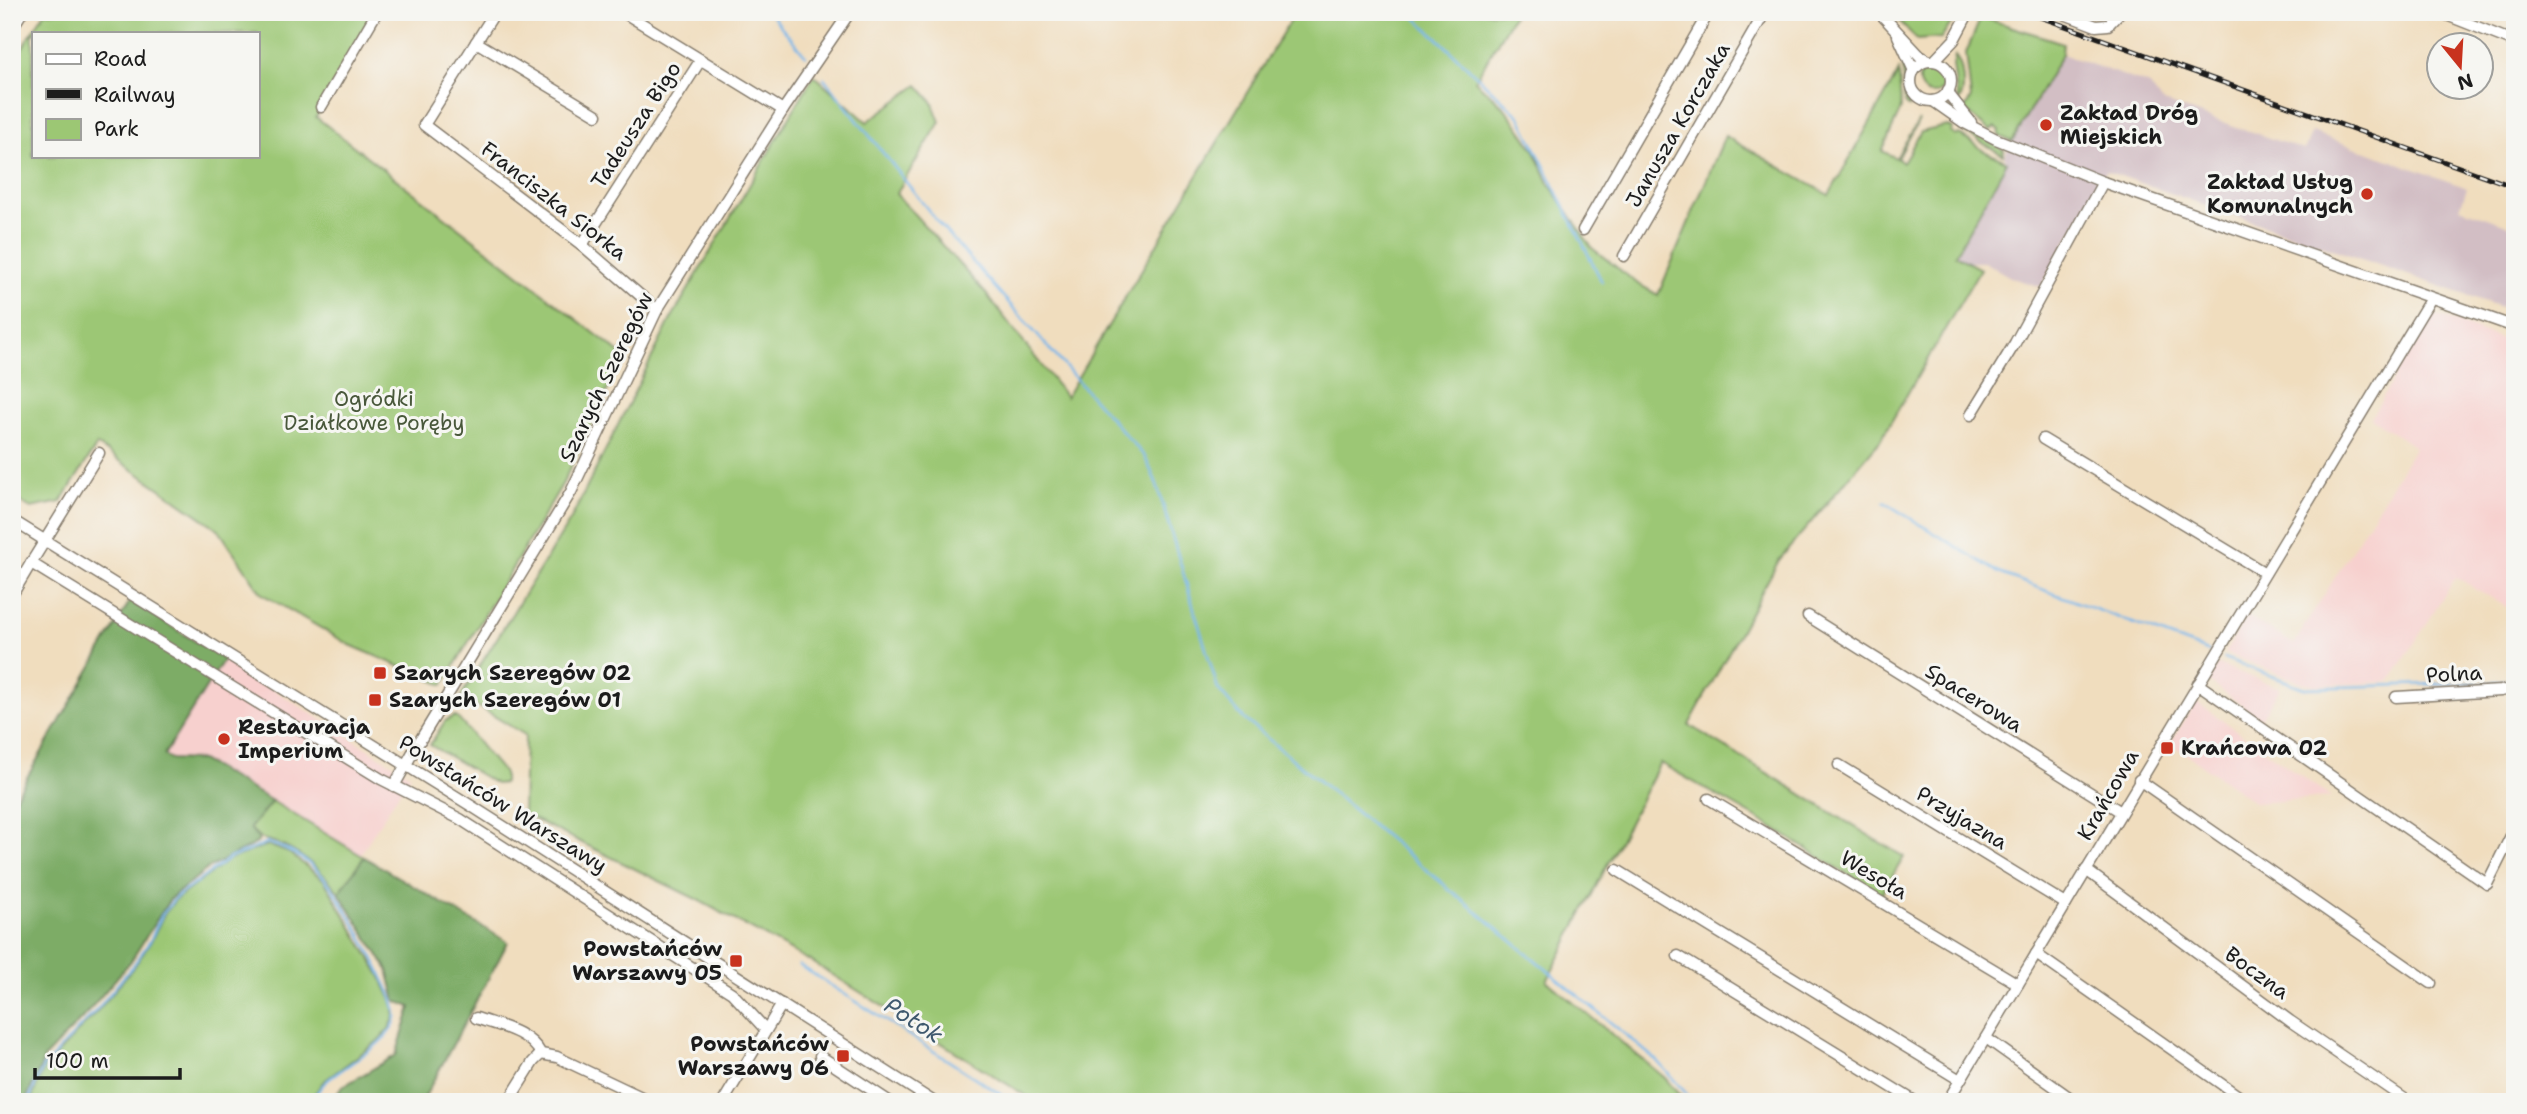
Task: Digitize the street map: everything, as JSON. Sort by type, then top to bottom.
[{"type":"street","points":[[12,28],[22,12]]},
{"type":"street","points":[[321,107],[377,12]]},
{"type":"street","points":[[495,12],[476,42],[597,115]]},
{"type":"street","points":[[623,12],[783,110]]},
{"type":"street","name":"Szarych Szeregów","points":[[394,786],[571,492],[657,310],[783,110],[850,12]]},
{"type":"street","points":[[1583,230],[1709,12]]},
{"type":"street","name":"Janusza Korczaka","points":[[1624,256],[1765,12]]},
{"type":"street","points":[[1880,12],[1920,56],[1942,65],[1949,72]]},
{"type":"street","points":[[1954,40],[1931,61],[1920,64],[1914,71],[1911,80],[1913,90],[1924,99],[1942,97],[1948,90],[1954,40],[1969,12]]},
{"type":"street","points":[[2059,12],[2096,26],[2108,25],[2120,12]]},
{"type":"street","points":[[2439,12],[2515,41]]},
{"type":"street","points":[[1897,33],[1914,71]]},
{"type":"street","name":"Franciszka Siorka","points":[[476,42],[424,125],[582,245],[657,310]]},
{"type":"street","name":"Tadeusza Bigo","points":[[582,245],[700,61]]},
{"type":"street","points":[[1948,90],[1977,129]]},
{"type":"street","points":[[1933,100],[1977,129],[2019,149],[2103,182],[2515,327]]},
{"type":"street","points":[[1971,415],[2015,343],[2103,182]]},
{"type":"street","name":"Krańcowa","points":[[1947,1102],[2431,298]]},
{"type":"street","points":[[2043,439],[2265,573]]},
{"type":"street","points":[[12,595],[99,453]]},
{"type":"street","name":"Powstańców Warszawy","points":[[12,520],[406,765],[934,1102]]},
{"type":"street","points":[[31,563],[394,786],[460,819],[732,993],[766,1030]]},
{"type":"street","name":"Spacerowa","points":[[1808,616],[2121,812]]},
{"type":"street","points":[[2198,684],[2487,884],[2515,828]]},
{"type":"street","name":"Polna","points":[[2396,697],[2515,688]]},
{"type":"street","name":"Przyjazna","points":[[1839,765],[2066,904]]},
{"type":"street","points":[[2139,780],[2431,983]]},
{"type":"street","name":"Wesoła","points":[[1709,799],[2018,984]]},
{"type":"street","points":[[1617,870],[1960,1080]]},
{"type":"street","name":"Boczna","points":[[2086,870],[2290,1021],[2409,1102]]},
{"type":"street","points":[[2036,954],[2247,1102]]},
{"type":"street","points":[[1678,956],[1916,1102]]},
{"type":"street","points":[[723,1102],[782,1004]]},
{"type":"street","points":[[476,1018],[527,1037],[541,1054],[557,1056],[652,1102]]},
{"type":"street","points":[[1986,1038],[2076,1102]]},
{"type":"street","points":[[508,1102],[541,1054]]},
{"type":"street","points":[[820,1056],[890,1102]]},
{"type":"shaded area","points":[[2062,54],[2150,85],[2161,101],[2304,150],[2312,132],[2467,188],[2460,208],[2515,228],[2515,312],[2106,171],[2041,287],[2012,278],[1984,262],[1968,262],[1957,258],[1957,250],[2007,162],[2004,156]]},
{"type":"shaded area","points":[[2431,313],[2515,344],[2515,612],[2456,577],[2390,682],[2315,685],[2225,653],[2247,616],[2294,644],[2415,447],[2371,418]]},
{"type":"shaded area","points":[[224,659],[410,775],[360,855],[201,760],[171,759],[164,755]]},
{"type":"shaded area","points":[[2218,664],[2280,688],[2261,719],[2208,681]]},
{"type":"shaded area","points":[[2196,702],[2331,797],[2256,803],[2170,743]]},
{"type":"green space","name":"Ogródki Działkowe Poręby","points":[[45,12],[377,12],[316,117],[624,356],[563,483],[443,685],[350,645],[262,594],[218,529],[97,445],[61,502],[31,508],[12,497],[12,64],[32,32],[32,158],[259,158],[259,32],[32,32]]},
{"type":"green space","points":[[1295,12],[1515,12],[1475,81],[1503,106],[1516,123],[1535,151],[1549,183],[1592,248],[1638,284],[1658,295],[1725,136],[1829,195],[1899,71],[1901,109],[1882,151],[1896,158],[1919,120],[1898,158],[1903,162],[1921,132],[1947,126],[1953,129],[1951,132],[1956,136],[1959,134],[2007,162],[1955,255],[1980,269],[1880,441],[1779,560],[1689,725],[1904,857],[1881,895],[1760,820],[1660,763],[1547,981],[1665,1078],[1685,1102],[1036,1102],[812,962],[698,900],[523,814],[525,735],[461,696],[571,519],[671,319],[814,75],[867,122],[918,85],[932,101],[940,122],[896,194],[987,295],[1066,397]]},
{"type":"green space","points":[[1896,12],[1959,12],[1941,38],[1917,40],[1894,15]]},
{"type":"green space","points":[[1981,17],[2063,43],[2062,54],[2012,142],[1999,136],[2000,130],[1995,127],[1990,131],[1964,110],[1971,98],[1966,53]]},
{"type":"green space","points":[[1955,56],[1963,79],[1958,102],[1953,65]]},
{"type":"green space","points":[[1906,58],[1909,70],[1909,107],[1905,104],[1903,61]]},
{"type":"green space","points":[[1932,68],[1941,72],[1945,81],[1941,90],[1932,94],[1923,90],[1919,81],[1923,72]]},
{"type":"green space","points":[[1965,127],[2004,150],[2003,155],[1961,130]]},
{"type":"green space","points":[[130,601],[224,659],[164,755],[171,759],[201,760],[272,801],[250,828],[259,840],[257,843],[207,869],[170,899],[131,961],[45,1057],[25,1102],[12,1102],[12,803]]},
{"type":"green space","points":[[455,716],[504,773],[504,783],[496,784],[430,745],[445,721]]},
{"type":"green space","points":[[272,801],[364,857],[339,893],[307,860],[278,843],[262,839],[250,828]]},
{"type":"green space","points":[[268,845],[289,853],[324,880],[380,975],[393,1002],[395,1017],[378,1041],[323,1082],[309,1102],[30,1102],[44,1068],[100,1008],[136,964],[163,916],[176,899],[230,859]]},
{"type":"green space","points":[[364,857],[508,942],[422,1102],[331,1102],[342,1087],[396,1055],[411,1007],[396,1001],[388,970],[339,893]]},
{"type":"waterway","points":[[769,12],[806,56]]},
{"type":"waterway","points":[[1410,12],[1520,117],[1602,282]]},
{"type":"waterway","points":[[824,78],[940,225],[1145,457],[1156,482],[1218,689],[1244,719],[1656,1060],[1694,1102]]},
{"type":"waterway","points":[[1884,502],[1999,573],[2210,652]]},
{"type":"waterway","points":[[2224,658],[2304,688],[2499,682],[2515,679]]},
{"type":"waterway","points":[[28,1102],[43,1067],[99,1007],[135,963],[150,941],[162,915],[175,898],[230,858],[268,843],[300,857],[326,880],[368,948],[388,990],[396,1017],[393,1026],[378,1044],[325,1083],[311,1102]]},
{"type":"waterway","name":"Potok","points":[[799,965],[1013,1102]]},
{"type":"railway","points":[[2026,12],[2515,187]]},
{"type":"place","name":"Zakład Dróg Miejskich","points":[[2046,125]]},
{"type":"place","name":"Zakład Usług Komunalnych","points":[[2367,194]]},
{"type":"place","name":"Szarych Szeregów 02","points":[[380,673]]},
{"type":"place","name":"Szarych Szeregów 01","points":[[375,700]]},
{"type":"place","name":"Restauracja Imperium","points":[[224,739]]},
{"type":"place","name":"Krańcowa 02","points":[[2167,748]]},
{"type":"place","name":"Powstańców Warszawy 05","points":[[736,961]]},
{"type":"place","name":"Powstańców Warszawy 06","points":[[843,1056]]}]
